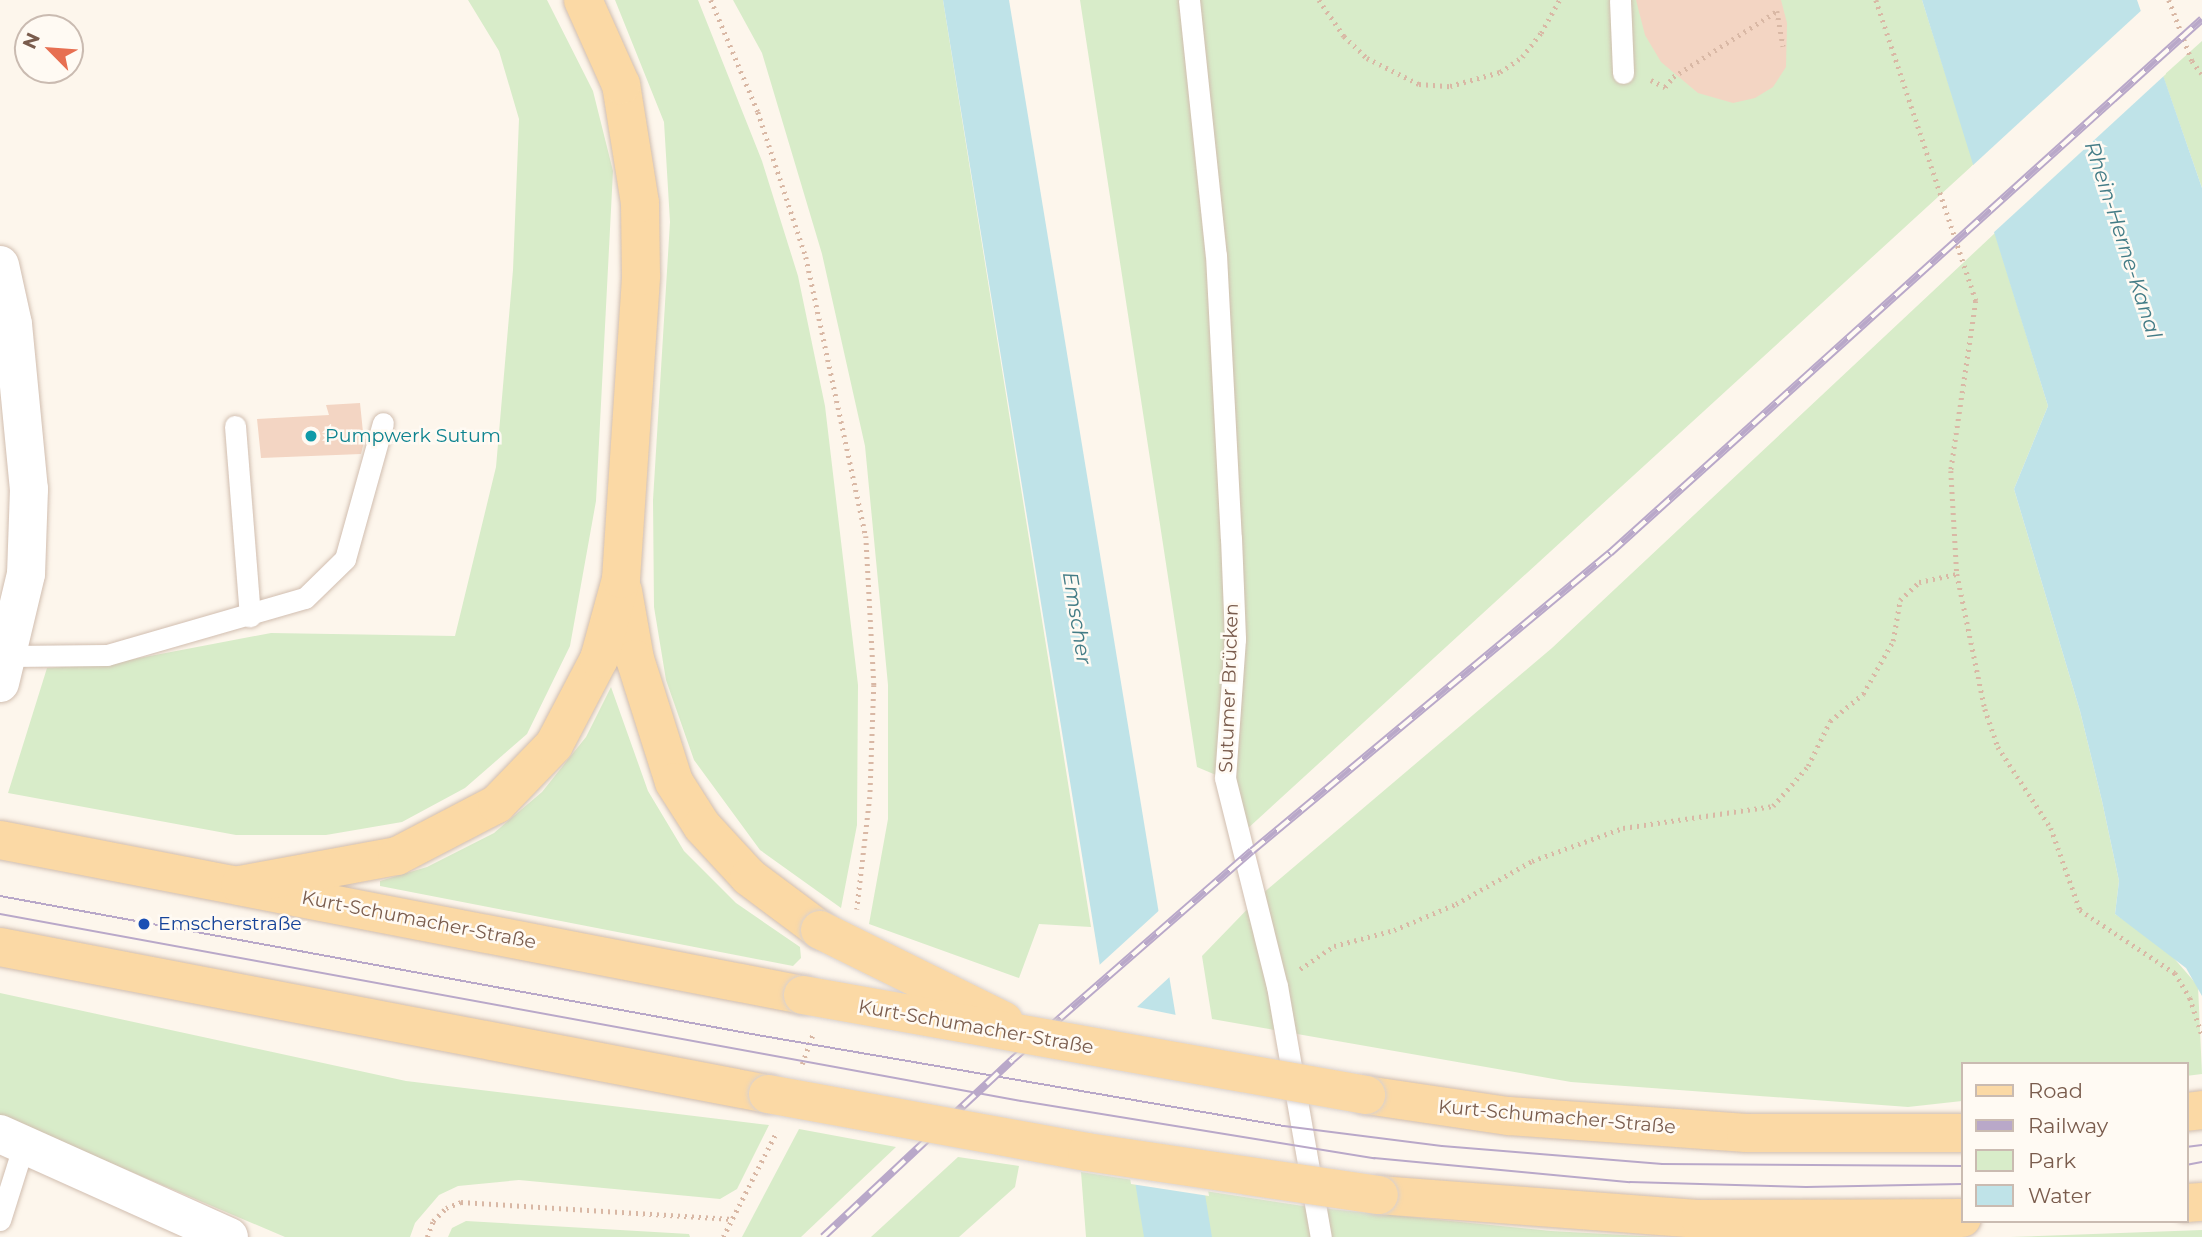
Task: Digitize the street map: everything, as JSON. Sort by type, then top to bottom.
[{"type":"main road","points":[[240,886],[397,856],[497,804],[554,746],[599,659],[621,579],[641,276],[640,203],[621,85],[583,0]]},
{"type":"main road","points":[[621,579],[635,659],[674,782],[702,826],[749,877],[820,930],[1040,1040]]},
{"type":"main road","name":"Kurt-Schumacher-Straße","points":[[0,840],[1040,1040],[1366,1096],[1509,1116],[1746,1133],[1960,1133]]},
{"type":"main road","points":[[0,947],[774,1109],[1379,1195],[1700,1219],[1960,1218]]},
{"type":"street","points":[[0,265],[13,324],[29,489],[26,574],[3,664]]},
{"type":"street","points":[[12,1139],[229,1237]]},
{"type":"lane","name":"Sutumer Brücken","points":[[1189,0],[1216,255],[1235,639],[1225,778],[1277,986],[1321,1237]]},
{"type":"lane","points":[[1620,0],[1623,72]]},
{"type":"lane","points":[[3,664],[107,655],[305,598],[345,559],[383,423]]},
{"type":"lane","points":[[235,426],[250,616]]},
{"type":"lane","points":[[0,1220],[12,1139]]},
{"type":"path","points":[[711,0],[758,112],[806,257],[866,536],[874,685],[870,797],[857,911]]},
{"type":"path","points":[[1319,0],[1344,37],[1367,58],[1419,84],[1450,86],[1500,72],[1522,57],[1559,0]]},
{"type":"path","points":[[1876,0],[1976,301],[1951,471],[1957,574],[1982,697],[1998,747],[2051,828],[2080,910],[2175,973],[2190,999],[2202,1035]]},
{"type":"path","points":[[2169,0],[2192,61],[2202,74]]},
{"type":"path","points":[[1673,77],[1777,11],[1783,46]]},
{"type":"path","points":[[1277,986],[1334,946],[1394,930],[1456,904],[1532,861],[1623,828],[1773,806],[1808,766],[1830,721],[1863,694],[1893,641],[1900,600],[1919,582],[1957,574]]},
{"type":"path","points":[[723,1237],[766,1160],[774,1109]]},
{"type":"path","points":[[427,1237],[433,1221],[446,1208],[461,1202],[732,1219]]},
{"type":"green space","points":[[468,0],[547,0],[593,91],[613,171],[596,501],[570,646],[527,734],[465,788],[402,822],[326,835],[236,835],[8,793],[47,668],[108,664],[271,633],[455,636],[496,467],[513,270],[519,119],[499,51]]},
{"type":"green space","points":[[615,0],[698,0],[762,161],[798,276],[825,406],[858,685],[857,825],[841,908],[760,850],[694,760],[666,680],[654,607],[653,500],[670,222],[664,122]]},
{"type":"green space","points":[[733,0],[943,0],[1091,927],[1039,924],[1019,978],[869,924],[888,819],[888,685],[865,446],[822,254],[762,53]]},
{"type":"green space","points":[[1080,0],[1922,0],[1974,164],[1246,830],[1235,783],[1197,767]]},
{"type":"green space","points":[[2202,41],[2202,188],[2163,76]]},
{"type":"green space","points":[[1995,233],[2048,406],[2014,489],[2080,711],[2102,801],[2119,881],[2115,914],[2166,949],[2198,986],[2202,1074],[2188,1076],[2188,1062],[1960,1062],[1960,1101],[1908,1107],[1571,1082],[1212,1019],[1202,956],[1262,894],[1552,648]]},
{"type":"green space","points":[[611,687],[648,791],[684,851],[736,903],[800,947],[801,958],[793,966],[380,886],[380,881],[427,867],[494,833],[542,792],[586,737]]},
{"type":"green space","points":[[0,993],[406,1081],[769,1125],[737,1189],[720,1199],[519,1180],[458,1186],[439,1195],[415,1223],[410,1237],[285,1237],[0,1116]]},
{"type":"green space","points":[[799,1129],[896,1147],[801,1237],[742,1237]]},
{"type":"green space","points":[[958,1157],[1019,1166],[1015,1187],[959,1237],[871,1237]]},
{"type":"green space","points":[[1081,1172],[1310,1207],[1551,1231],[1660,1237],[1086,1237]]},
{"type":"green space","points":[[466,1221],[689,1234],[690,1237],[448,1237],[452,1228]]},
{"type":"green space","points":[[2202,1230],[2202,1237],[2010,1237]]},
{"type":"water","name":"Emscher","points":[[943,0],[1009,0],[1212,1237],[1144,1237]]},
{"type":"water","name":"Rhein-Herne-Kanal","points":[[1922,0],[2137,0],[2202,188],[2202,996],[2186,968],[2115,914],[2119,881],[2102,801],[2080,711],[2014,489],[2048,406]]},
{"type":"pier","points":[[2144,8],[2166,74],[1992,234],[1971,167]]},
{"type":"pier","points":[[1164,906],[1174,973],[1137,1007],[1181,1016],[1209,1196],[1131,1184],[1095,969]]},
{"type":"building","points":[[1636,0],[1781,0],[1787,23],[1786,67],[1773,87],[1755,98],[1733,103],[1698,93],[1661,62],[1645,35]]},
{"type":"building","name":"Pumpwerk Sutum","points":[[360,403],[364,442],[361,454],[261,458],[257,419],[329,415],[326,405]]},
{"type":"tram line","points":[[0,896],[763,1036],[1284,1126],[1442,1146],[1662,1164],[1960,1166]]},
{"type":"tram line","points":[[0,914],[1021,1101],[1374,1158],[1630,1182],[1806,1187],[1960,1184]]},
{"type":"tram line","points":[[2188,1147],[2202,1145]]},
{"type":"tram line","points":[[2188,1165],[2202,1162]]},
{"type":"railway","points":[[823,1237],[1012,1060],[1252,851],[1610,553],[2202,19]]},
{"type":"place","name":"Pumpwerk Sutum","points":[[311,436]]},
{"type":"place","name":"Emscherstraße","points":[[144,924]]}]
